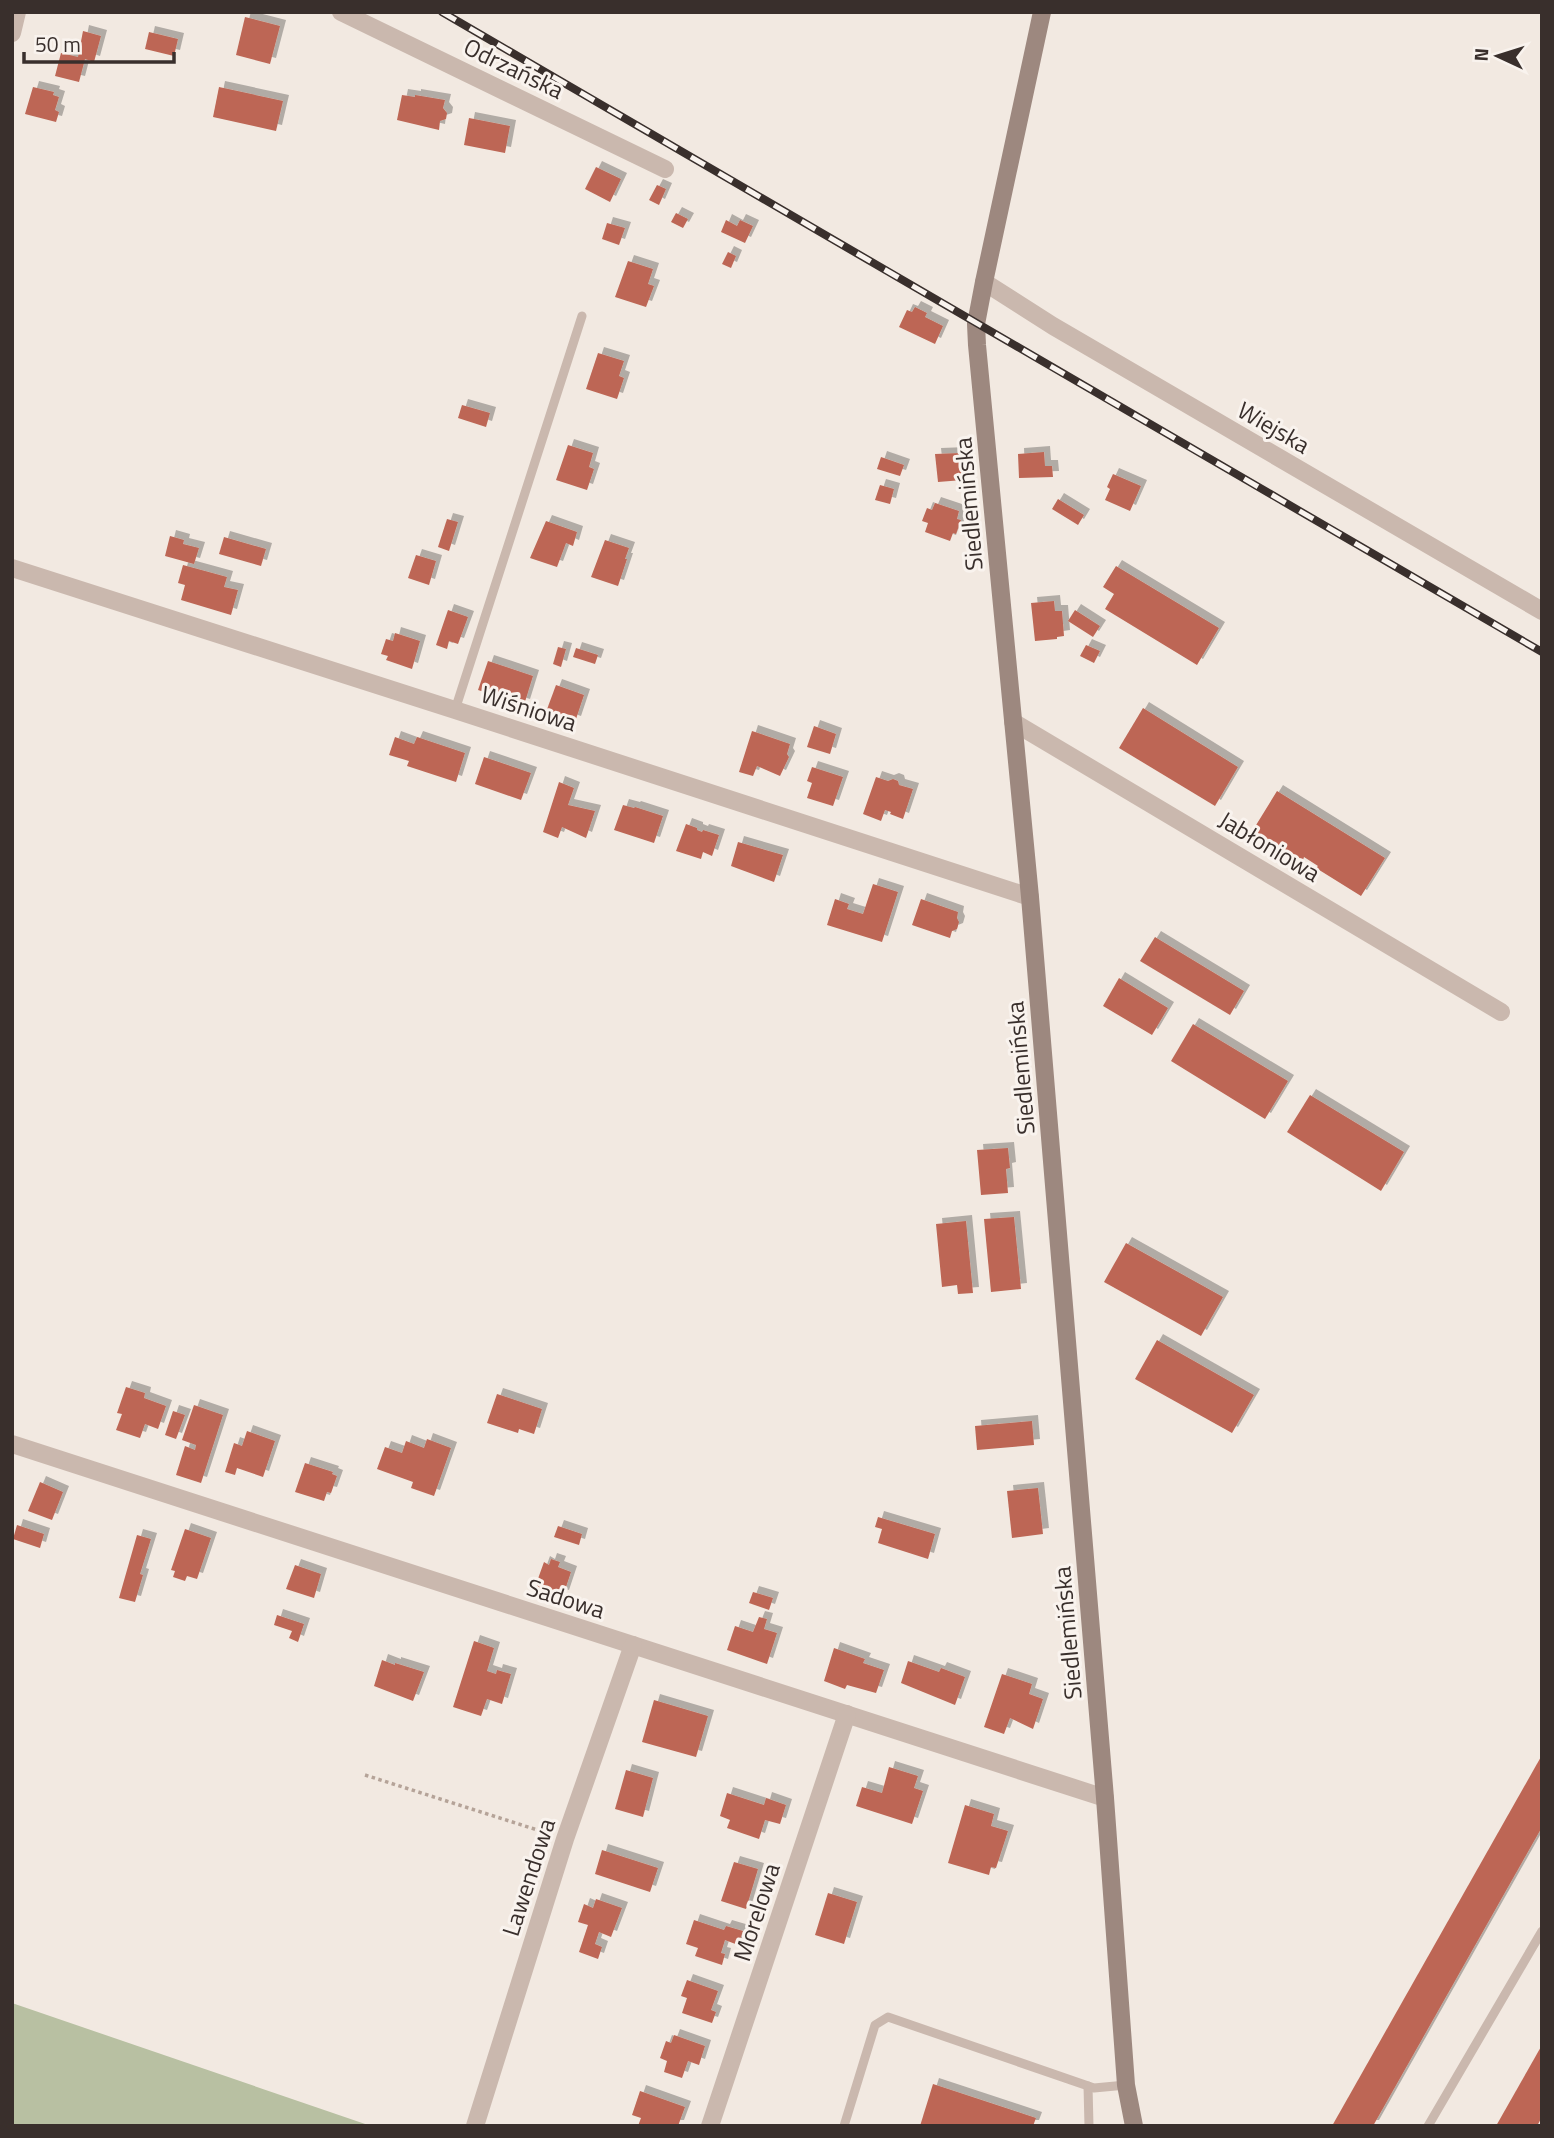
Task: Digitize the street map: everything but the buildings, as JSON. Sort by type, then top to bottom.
[{"type":"street","points":[[12,33],[17,12]]},
{"type":"street","name":"Odrzańska","points":[[341,12],[665,169]]},
{"type":"street","name":"Siedlemińska","points":[[1042,12],[976,324],[1030,897],[1105,1798],[1126,2085],[1133,2126]]},
{"type":"street","name":"Wiejska","points":[[984,282],[1053,327],[1542,611]]},
{"type":"street","name":"Wiśniowa","points":[[12,568],[1030,897]]},
{"type":"street","name":"Jabłoniowa","points":[[1013,722],[1501,1012]]},
{"type":"street","name":"Sadowa","points":[[12,1444],[1105,1798]]},
{"type":"street","name":"Lawendowa","points":[[475,2126],[565,1839],[633,1645]]},
{"type":"street","name":"Morelowa","points":[[710,2126],[848,1714]]},
{"type":"lane","points":[[455,710],[582,316]]},
{"type":"lane","points":[[1428,2126],[1542,1931]]},
{"type":"lane","points":[[844,2126],[875,2025],[888,2017],[1094,2088],[1126,2085]]},
{"type":"lane","points":[[1088,2086],[1089,2126]]},
{"type":"path","points":[[365,1775],[565,1839]]},
{"type":"green space","points":[[12,2003],[371,2126],[12,2126]]},
{"type":"railway","points":[[442,12],[1542,652]]}]
